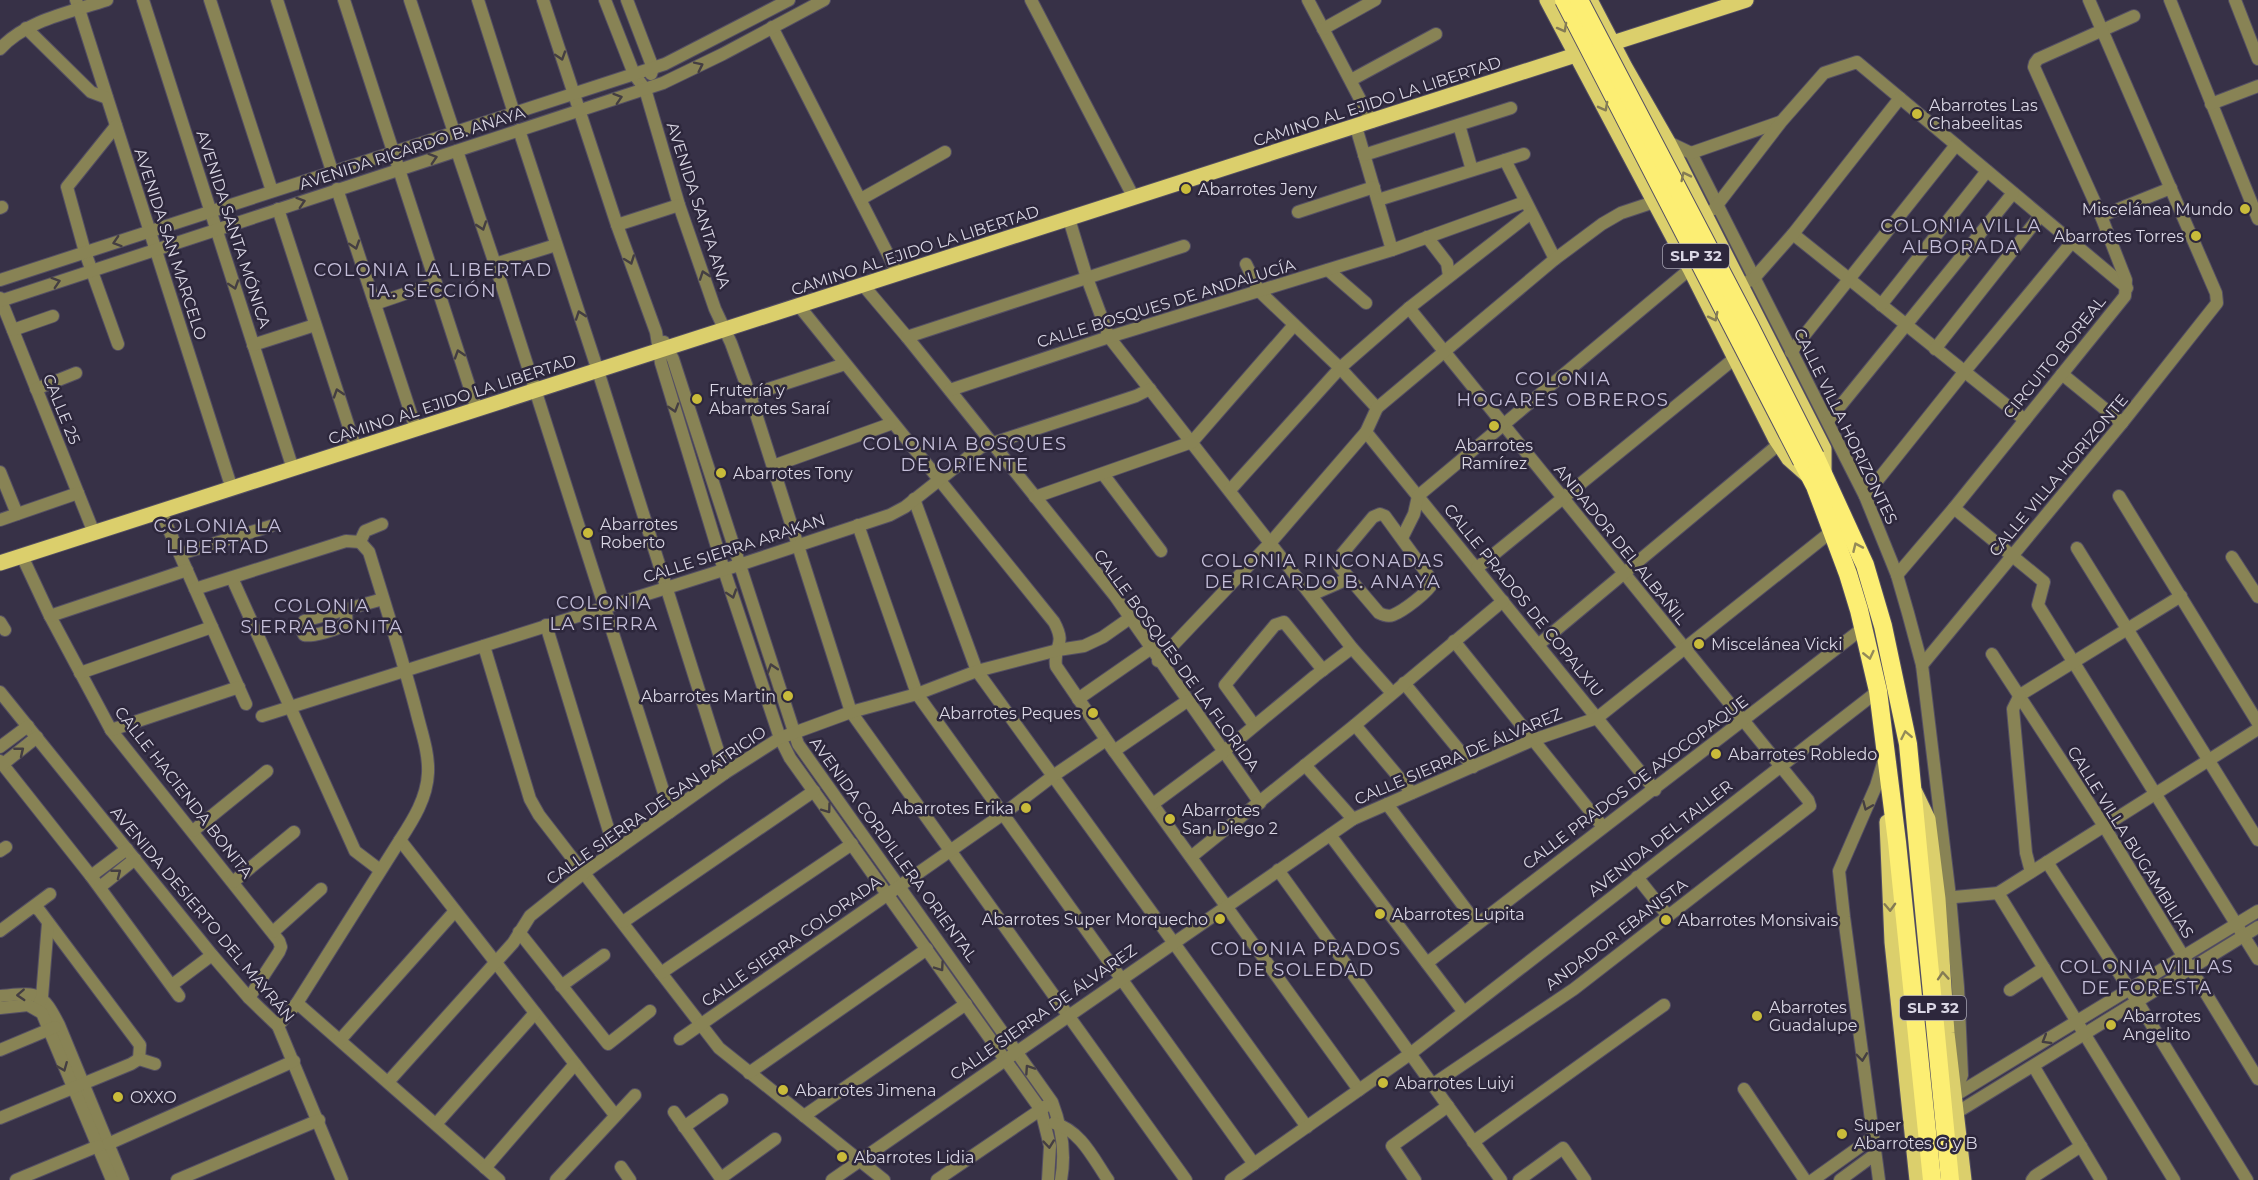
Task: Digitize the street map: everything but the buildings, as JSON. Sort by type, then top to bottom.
[{"type":"highway","name":"SLP 32","points":[[1564,0],[1596,49],[1865,565],[1883,626],[1908,744],[1950,1180]]},
{"type":"highway","name":"SLP 32","points":[[1579,0],[1596,49]]},
{"type":"highway","name":"SLP 32","points":[[1818,476],[1832,531],[1848,574],[1878,691],[1887,751],[1932,1180]]},
{"type":"highway","points":[[1933,1007],[1947,1033]]},
{"type":"main road","points":[[1547,0],[1596,49],[1625,67],[1668,142],[1824,449],[1818,476],[1790,459],[1779,444],[1592,84],[1596,49],[1590,0]]},
{"type":"main road","name":"CAMINO AL EJIDO LA LIBERTAD","points":[[0,563],[1746,0]]},
{"type":"main road","points":[[1890,786],[1887,809],[1892,942],[1917,1180]]},
{"type":"main road","points":[[1913,790],[1928,819],[1944,898],[1947,1033],[1964,1180]]},
{"type":"street","points":[[0,49],[8,40],[26,28],[78,4],[107,0]]},
{"type":"street","name":"AVENIDA SANTA MÓNICA","points":[[143,0],[293,469]]},
{"type":"street","points":[[210,0],[272,191]]},
{"type":"street","points":[[277,0],[332,171]]},
{"type":"street","points":[[344,0],[477,410]]},
{"type":"street","points":[[410,0],[454,132]]},
{"type":"street","points":[[478,0],[514,113]]},
{"type":"street","points":[[543,0],[617,225],[663,350]]},
{"type":"street","name":"AVENIDA SANTA ANA","points":[[605,0],[634,74],[645,89],[679,206],[715,309],[750,396],[851,712],[1186,1180]]},
{"type":"street","points":[[627,0],[652,68],[645,89]]},
{"type":"street","name":"AVENIDA RICARDO B. ANAYA","points":[[0,280],[652,68],[789,0]]},
{"type":"street","name":"AVENIDA RICARDO B. ANAYA","points":[[0,300],[645,89],[677,77],[824,0]]},
{"type":"street","points":[[1031,0],[1134,198]]},
{"type":"street","points":[[1308,0],[1372,122]]},
{"type":"street","points":[[1323,28],[1375,0]]},
{"type":"street","points":[[2090,0],[2171,188],[2101,216]]},
{"type":"street","points":[[2170,0],[2258,219]]},
{"type":"street","points":[[2235,0],[2258,59]]},
{"type":"street","name":"AVENIDA SAN MARCELO","points":[[78,4],[232,489]]},
{"type":"street","points":[[2103,29],[2134,16]]},
{"type":"street","points":[[772,27],[898,274]]},
{"type":"street","points":[[26,28],[91,92],[107,98]]},
{"type":"street","name":"CIRCUITO BOREAL","points":[[1897,575],[2125,296],[2126,280],[2101,216],[2034,67],[2038,59],[2103,29]]},
{"type":"street","points":[[1350,80],[1436,34]]},
{"type":"street","points":[[1707,220],[1781,122],[1824,73],[1857,62],[2127,288]]},
{"type":"street","points":[[1592,84],[1599,71],[1605,67],[1619,64],[1625,67]]},
{"type":"street","points":[[2211,104],[2258,86]]},
{"type":"street","points":[[1741,286],[1755,278],[1793,234],[1900,98]]},
{"type":"street","points":[[1364,155],[1511,108]]},
{"type":"street","points":[[1668,142],[1691,153],[1781,122]]},
{"type":"street","points":[[1459,125],[1472,170]]},
{"type":"street","points":[[116,126],[67,187],[91,271],[118,344]]},
{"type":"street","points":[[1356,127],[1392,250]]},
{"type":"street","points":[[519,130],[725,772]]},
{"type":"street","points":[[1791,352],[1956,145]]},
{"type":"street","points":[[457,151],[670,812]]},
{"type":"street","points":[[861,200],[945,152]]},
{"type":"street","name":"CALLE VILLA HORIZONTES","points":[[1691,153],[1865,496],[1897,575],[1922,665],[1944,898],[1958,987],[1962,1075],[1954,1096]]},
{"type":"street","points":[[1298,212],[1472,170],[1524,154]]},
{"type":"street","points":[[1504,160],[1555,259]]},
{"type":"street","points":[[1881,304],[1987,171]]},
{"type":"street","name":"CALLE VILLA HORIZONTE","points":[[1922,665],[2122,423],[2217,303],[2216,293],[2171,188]]},
{"type":"street","points":[[337,189],[416,429]]},
{"type":"street","points":[[1828,421],[2013,193]]},
{"type":"street","points":[[1158,661],[1271,542],[1366,432],[1377,408],[1555,259],[1612,219],[1654,202]]},
{"type":"street","points":[[617,225],[679,206]]},
{"type":"street","points":[[1230,490],[1341,368],[1528,208]]},
{"type":"street","name":"CALLE BOSQUES DE ANDALUCÍA","points":[[950,390],[1109,337],[1392,250],[1427,237],[1528,208]]},
{"type":"street","points":[[278,209],[356,449]]},
{"type":"street","points":[[1935,349],[2040,216]]},
{"type":"street","points":[[1069,219],[1087,278],[1109,337],[1353,648],[1392,693]]},
{"type":"street","points":[[1793,234],[2025,420]]},
{"type":"street","points":[[1427,237],[1447,263],[1449,276]]},
{"type":"street","points":[[1865,496],[2072,242]]},
{"type":"street","points":[[495,264],[556,245]]},
{"type":"street","points":[[907,337],[1184,246]]},
{"type":"street","points":[[1246,264],[1259,291],[1341,368],[1377,408]]},
{"type":"street","points":[[1402,538],[1414,514],[1418,496],[1690,269]]},
{"type":"street","points":[[1328,270],[1366,303]]},
{"type":"street","points":[[375,304],[436,283]]},
{"type":"street","name":"CALLE BOSQUES DE LA FLORIDA","points":[[863,285],[950,390],[1130,618],[1158,661],[1260,802]]},
{"type":"street","name":"CALLE 25","points":[[0,300],[94,533]]},
{"type":"street","points":[[799,306],[1054,622],[1061,635],[1055,658],[1056,666],[1110,745],[1359,1090]]},
{"type":"street","name":"ANDADOR DEL ALBAÑIL","points":[[1409,308],[1808,800]]},
{"type":"street","points":[[13,330],[53,316]]},
{"type":"street","points":[[253,345],[315,325]]},
{"type":"street","points":[[1035,497],[1192,442],[1294,325]]},
{"type":"street","name":"AVENIDA CORDILLERA ORIENTAL","points":[[663,350],[739,566],[793,732],[803,753],[900,885],[1052,1102],[1064,1143],[1061,1180]]},
{"type":"street","name":"AVENIDA CORDILLERA ORIENTAL","points":[[663,350],[724,570],[780,738],[790,758],[1043,1115],[1050,1146],[1048,1180]]},
{"type":"street","points":[[1477,568],[1735,358]]},
{"type":"street","points":[[750,396],[845,364]]},
{"type":"street","points":[[36,388],[76,373]]},
{"type":"street","points":[[2062,374],[2122,423]]},
{"type":"street","name":"CALLE SIERRA ARAKAN","points":[[262,716],[605,606],[739,566],[898,511],[971,453],[991,442],[1136,396],[1150,389]]},
{"type":"street","points":[[772,466],[893,423]]},
{"type":"street","name":"CALLE PRADOS DE COPALXIU","points":[[1366,432],[1655,790]]},
{"type":"street","points":[[1539,645],[1779,444]]},
{"type":"street","points":[[0,472],[17,514]]},
{"type":"street","points":[[1102,474],[1161,550]]},
{"type":"street","points":[[0,520],[78,493]]},
{"type":"street","points":[[2119,496],[2258,723]]},
{"type":"street","points":[[914,499],[977,671],[1307,1126]]},
{"type":"street","points":[[1954,508],[2044,582],[2038,605],[2258,959]]},
{"type":"street","points":[[161,512],[246,704]]},
{"type":"street","points":[[1380,514],[1385,516],[1402,538],[1433,582],[1430,589],[1393,615],[1385,616],[1379,613],[1339,566],[1339,558],[1372,517],[1380,514]]},
{"type":"street","points":[[360,542],[365,531],[382,524]]},
{"type":"street","points":[[858,525],[917,694],[1254,1164]]},
{"type":"street","points":[[180,554],[271,526]]},
{"type":"street","name":"CALLE SIERRA DE ÁLVAREZ","points":[[831,1180],[1353,819],[1533,740],[1597,718],[1832,531]]},
{"type":"street","points":[[195,589],[346,541],[360,542],[369,552],[405,670],[427,755],[428,774],[425,792],[414,818],[297,1003],[278,1026]]},
{"type":"street","points":[[2077,548],[2258,840]]},
{"type":"street","name":"CALLE HACIENDA BONITA","points":[[22,556],[50,616],[111,730],[273,932],[281,947],[249,998]]},
{"type":"street","points":[[2232,557],[2257,590]]},
{"type":"street","points":[[50,616],[187,570]]},
{"type":"street","points":[[232,578],[355,850],[380,870]]},
{"type":"street","points":[[1311,595],[1350,578]]},
{"type":"street","points":[[2031,872],[2026,853],[2013,709],[2020,695],[2181,596]]},
{"type":"street","points":[[346,610],[383,599]]},
{"type":"street","points":[[1191,856],[1355,725],[1503,601]]},
{"type":"street","name":"CALLE SIERRA DE SAN PATRICIO","points":[[388,1082],[513,943],[530,916],[585,872],[725,772],[793,732],[851,712],[917,694],[977,671],[1058,650],[1084,646],[1130,618]]},
{"type":"street","points":[[1254,725],[1225,685],[1275,625],[1284,622],[1323,670]]},
{"type":"street","points":[[546,626],[615,851]]},
{"type":"street","points":[[80,673],[212,627]]},
{"type":"street","name":"CALLE PRADOS DE AXOCOPAQUE","points":[[1427,963],[1863,628]]},
{"type":"street","points":[[1454,641],[1603,827]]},
{"type":"street","points":[[484,646],[530,799],[539,815],[719,1048],[884,1180]]},
{"type":"street","points":[[1153,804],[1223,752],[1353,648]]},
{"type":"street","points":[[1078,699],[1150,649]]},
{"type":"street","name":"CALLE VILLA BUGAMBILIAS","points":[[1992,654],[2104,826],[2258,1079]]},
{"type":"street","points":[[1404,683],[1473,766]]},
{"type":"street","points":[[111,730],[239,687]]},
{"type":"street","name":"AVENIDA DEL TALLER","points":[[1231,1180],[1410,1054],[1462,1011],[1878,691]]},
{"type":"street","name":"AVENIDA DESIERTO DEL MAYRÁN","points":[[0,692],[212,955],[249,998],[278,1026],[342,1180]]},
{"type":"street","name":"CALLE SIERRA COLORADA","points":[[680,1039],[1003,814],[1053,776],[1187,701]]},
{"type":"street","points":[[1355,725],[1412,793]]},
{"type":"street","points":[[0,747],[28,726]]},
{"type":"street","points":[[1944,898],[1998,893],[2258,729]]},
{"type":"street","points":[[37,737],[2,763],[100,887],[175,991],[212,955]]},
{"type":"street","points":[[1879,1180],[1839,871],[1876,786],[1887,751]]},
{"type":"street","points":[[1305,765],[1353,819]]},
{"type":"street","points":[[193,831],[267,771]]},
{"type":"street","points":[[623,922],[814,791]]},
{"type":"street","name":"ANDADOR EBANISTA","points":[[1432,1085],[1574,989],[1810,806],[1808,800]]},
{"type":"street","points":[[1387,804],[1477,924]]},
{"type":"street","points":[[233,882],[294,832]]},
{"type":"street","points":[[1330,835],[1462,1011]]},
{"type":"street","points":[[400,840],[615,1115]]},
{"type":"street","points":[[662,973],[852,843]]},
{"type":"street","points":[[91,876],[127,849]]},
{"type":"street","points":[[100,887],[135,859]]},
{"type":"street","points":[[2047,862],[2130,989],[2247,1180]]},
{"type":"street","points":[[1278,870],[1501,1180]]},
{"type":"street","points":[[1637,877],[1668,916]]},
{"type":"street","points":[[273,932],[321,888]]},
{"type":"street","points":[[1998,893],[2174,1180]]},
{"type":"street","points":[[0,931],[50,894]]},
{"type":"street","points":[[34,907],[39,910],[140,1045],[139,1059]]},
{"type":"street","points":[[340,1040],[455,910]]},
{"type":"street","points":[[1954,1096],[2258,911]]},
{"type":"street","points":[[48,922],[39,1003],[42,1013],[54,1027],[103,1145],[123,1180]]},
{"type":"street","points":[[1956,1113],[2258,927]]},
{"type":"street","points":[[519,932],[608,1044],[650,1011]]},
{"type":"street","points":[[749,1073],[927,949]]},
{"type":"street","points":[[561,986],[604,955]]},
{"type":"street","points":[[2010,990],[2044,968]]},
{"type":"street","points":[[0,996],[31,994],[39,1003]]},
{"type":"street","points":[[0,1008],[39,1003]]},
{"type":"street","points":[[297,1003],[499,1180]]},
{"type":"street","points":[[804,1116],[966,1004]]},
{"type":"street","points":[[1473,1142],[1664,1005]]},
{"type":"street","points":[[436,1124],[535,1013]]},
{"type":"street","points":[[0,1050],[54,1027]]},
{"type":"street","points":[[0,1118],[139,1059],[155,1064]]},
{"type":"street","points":[[16,1180],[103,1145],[294,1061]]},
{"type":"street","points":[[485,1168],[575,1064]]},
{"type":"street","points":[[2034,1067],[2101,1180]]},
{"type":"street","points":[[1744,1089],[1805,1180]]},
{"type":"street","points":[[556,1180],[635,1095]]},
{"type":"street","points":[[684,1127],[722,1100]]},
{"type":"street","points":[[937,1180],[1043,1115],[1052,1102]]},
{"type":"street","points":[[1415,1180],[1392,1146],[1448,1106]]},
{"type":"street","points":[[674,1113],[722,1179],[776,1139]]},
{"type":"street","points":[[1043,1115],[1070,1129],[1078,1136],[1108,1180]]},
{"type":"street","points":[[177,1180],[319,1120]]},
{"type":"street","points":[[1813,1180],[1872,1138]]},
{"type":"street","points":[[103,1145],[112,1180]]},
{"type":"street","points":[[2031,1180],[2081,1146]]},
{"type":"street","points":[[1519,1180],[1563,1148],[1585,1180]]},
{"type":"street","points":[[1840,1180],[1874,1155]]},
{"type":"street","points":[[621,1167],[630,1180]]},
{"type":"place","name":"Abarrotes Las Chabeelitas","points":[[1917,114]]},
{"type":"place","name":"Abarrotes Jeny","points":[[1186,189]]},
{"type":"place","name":"Miscelánea Mundo","points":[[2245,209]]},
{"type":"place","name":"Abarrotes Torres","points":[[2196,236]]},
{"type":"place","name":"Frutería y Abarrotes Saraí","points":[[697,399]]},
{"type":"place","name":"Abarrotes Ramírez","points":[[1494,426]]},
{"type":"place","name":"Abarrotes Tony","points":[[721,473]]},
{"type":"place","name":"Abarrotes Roberto","points":[[588,533]]},
{"type":"place","name":"Miscelánea Vicki","points":[[1699,644]]},
{"type":"place","name":"Abarrotes Martin","points":[[788,696]]},
{"type":"place","name":"Abarrotes Peques","points":[[1093,713]]},
{"type":"place","name":"Abarrotes Robledo","points":[[1716,754]]},
{"type":"place","name":"Abarrotes Erika","points":[[1026,808]]},
{"type":"place","name":"Abarrotes San Diego 2","points":[[1170,819]]},
{"type":"place","name":"Abarrotes Lupita","points":[[1380,914]]},
{"type":"place","name":"Abarrotes Super Morquecho","points":[[1220,919]]},
{"type":"place","name":"Abarrotes Monsivais","points":[[1666,920]]},
{"type":"place","name":"Abarrotes Guadalupe","points":[[1757,1016]]},
{"type":"place","name":"Abarrotes Angelito","points":[[2111,1025]]},
{"type":"place","name":"Abarrotes Luiyi","points":[[1383,1083]]},
{"type":"place","name":"Abarrotes Jimena","points":[[783,1090]]},
{"type":"place","name":"OXXO","points":[[118,1097]]},
{"type":"place","name":"Super Abarrotes G y B","points":[[1842,1134]]},
{"type":"place","name":"Abarrotes Lidia","points":[[842,1157]]},
{"type":"district","name":"COLONIA VILLA ALBORADA","points":[[1961,236]]},
{"type":"district","name":"COLONIA LA LIBERTAD 1A. SECCIÓN","points":[[433,280]]},
{"type":"district","name":"COLONIA HOGARES OBREROS","points":[[1563,389]]},
{"type":"district","name":"COLONIA BOSQUES DE ORIENTE","points":[[965,454]]},
{"type":"district","name":"COLONIA LA LIBERTAD","points":[[218,536]]},
{"type":"district","name":"COLONIA RINCONADAS DE RICARDO B. ANAYA","points":[[1323,571]]},
{"type":"district","name":"COLONIA LA SIERRA","points":[[604,613]]},
{"type":"district","name":"COLONIA SIERRA BONITA","points":[[322,616]]},
{"type":"district","name":"COLONIA PRADOS DE SOLEDAD","points":[[1306,959]]},
{"type":"district","name":"COLONIA VILLAS DE FORESTA","points":[[2147,977]]}]
